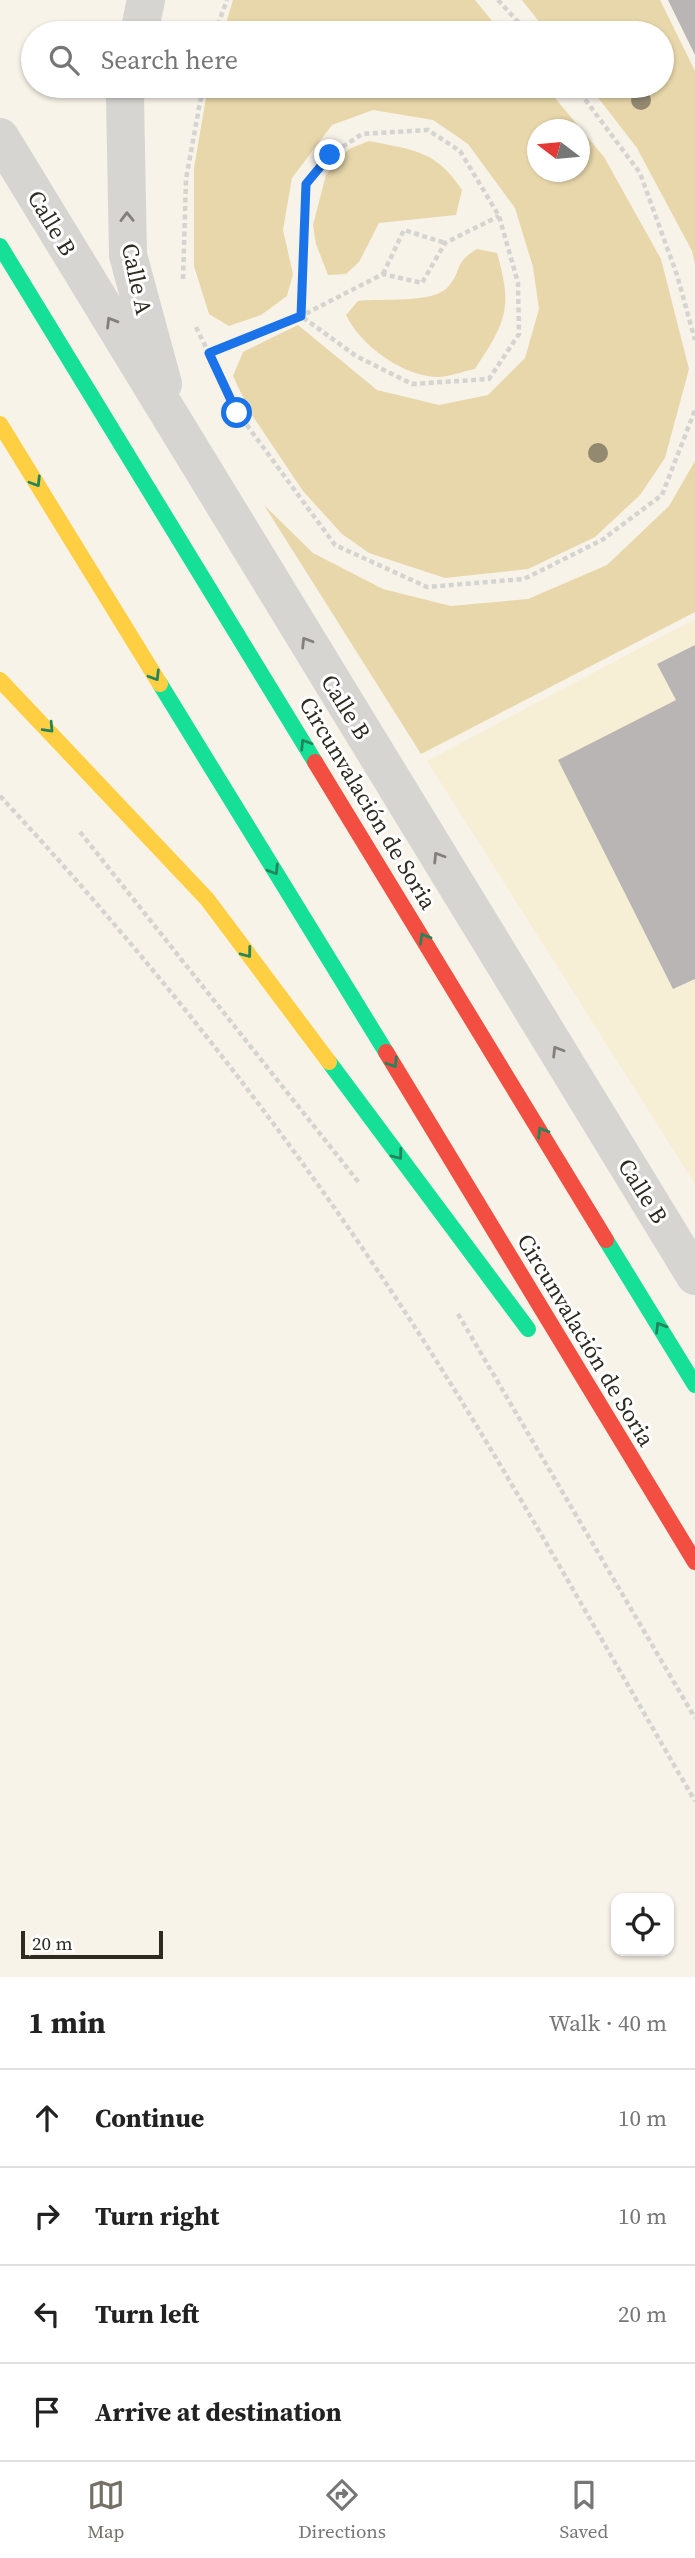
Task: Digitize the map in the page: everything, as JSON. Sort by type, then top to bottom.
[{"type":"highway","name":"Circunvalación de Soria","points":[[0,246],[695,1385]]},
{"type":"highway","name":"Circunvalación de Soria","points":[[0,424],[399,1072],[695,1562]]},
{"type":"highway","points":[[0,680],[26,704],[207,899],[537,1341]]},
{"type":"highway","points":[[561,1374],[659,1505]]},
{"type":"street","points":[[142,21],[146,0]]},
{"type":"street","name":"Calle A","points":[[125,98],[128,255],[174,426]]},
{"type":"street","name":"Calle B","points":[[0,138],[695,1276]]},
{"type":"path","points":[[219,21],[227,0]]},
{"type":"path","points":[[498,0],[517,21]]},
{"type":"path","points":[[183,284],[186,179],[202,98]]},
{"type":"path","points":[[584,98],[640,173],[677,275],[695,340]]},
{"type":"path","points":[[428,130],[460,151],[499,216],[518,283],[519,334],[489,379],[412,384],[356,356],[301,316],[306,184],[330,155],[362,134],[428,130]]},
{"type":"path","points":[[383,274],[422,282],[445,243],[499,216]]},
{"type":"path","points":[[209,353],[301,316],[383,274],[404,230],[445,243]]},
{"type":"path","points":[[193,320],[237,413],[335,545],[427,587],[524,579],[602,540],[662,495],[695,410]]},
{"type":"path","points":[[0,796],[90,892],[281,1133],[439,1365],[695,1801]]},
{"type":"path","points":[[73,823],[364,1189]]},
{"type":"path","points":[[455,1309],[695,1718]]},
{"type":"shaded area","points":[[233,0],[475,0],[492,21],[227,21]]},
{"type":"shaded area","points":[[522,0],[660,0],[670,21],[539,21]]},
{"type":"shaded area","points":[[674,28],[695,71],[695,264],[692,251],[637,148],[598,98],[674,98]]},
{"type":"shaded area","points":[[206,98],[555,98],[572,119],[527,119],[527,182],[590,182],[590,140],[604,157],[661,259],[689,369],[665,458],[640,495],[595,537],[528,569],[445,578],[369,553],[342,534],[303,491],[250,412],[233,376],[243,352],[298,325],[377,390],[439,405],[488,395],[525,358],[539,309],[533,267],[515,208],[468,144],[433,120],[373,110],[332,125],[292,178],[283,230],[293,274],[287,296],[261,315],[229,326],[209,314],[194,266],[194,168]]},
{"type":"shaded area","points":[[369,141],[411,150],[433,159],[443,167],[462,190],[456,215],[379,223],[359,262],[346,274],[328,275],[316,244],[313,225],[326,175],[349,149]]},
{"type":"shaded area","points":[[477,249],[497,253],[505,288],[505,301],[500,326],[475,369],[437,377],[411,371],[372,348],[346,315],[358,301],[419,298],[441,292],[453,281],[464,258]]},
{"type":"shaded area","points":[[695,461],[695,612],[421,754],[264,505],[313,553],[383,589],[451,606],[528,599],[607,565],[669,506]]},
{"type":"shaded area","points":[[695,619],[695,1184],[427,761]]},
{"type":"building","points":[[668,0],[695,0],[695,55]]},
{"type":"building","points":[[695,645],[695,979],[673,989],[558,760],[676,700],[657,664]]},
{"type":"traffic: fast","points":[[0,246],[315,762]]},
{"type":"traffic: fast","points":[[160,684],[386,1052]]},
{"type":"traffic: fast","points":[[329,1062],[528,1329]]},
{"type":"traffic: fast","points":[[606,1240],[695,1385]]},
{"type":"traffic: slow","points":[[0,424],[160,684]]},
{"type":"traffic: slow","points":[[0,680],[207,899],[329,1062]]},
{"type":"traffic: jam","points":[[315,762],[606,1240]]},
{"type":"traffic: jam","points":[[386,1052],[695,1562]]},
{"type":"route","points":[[237,413],[209,353],[301,316],[306,184],[330,155]]}]
